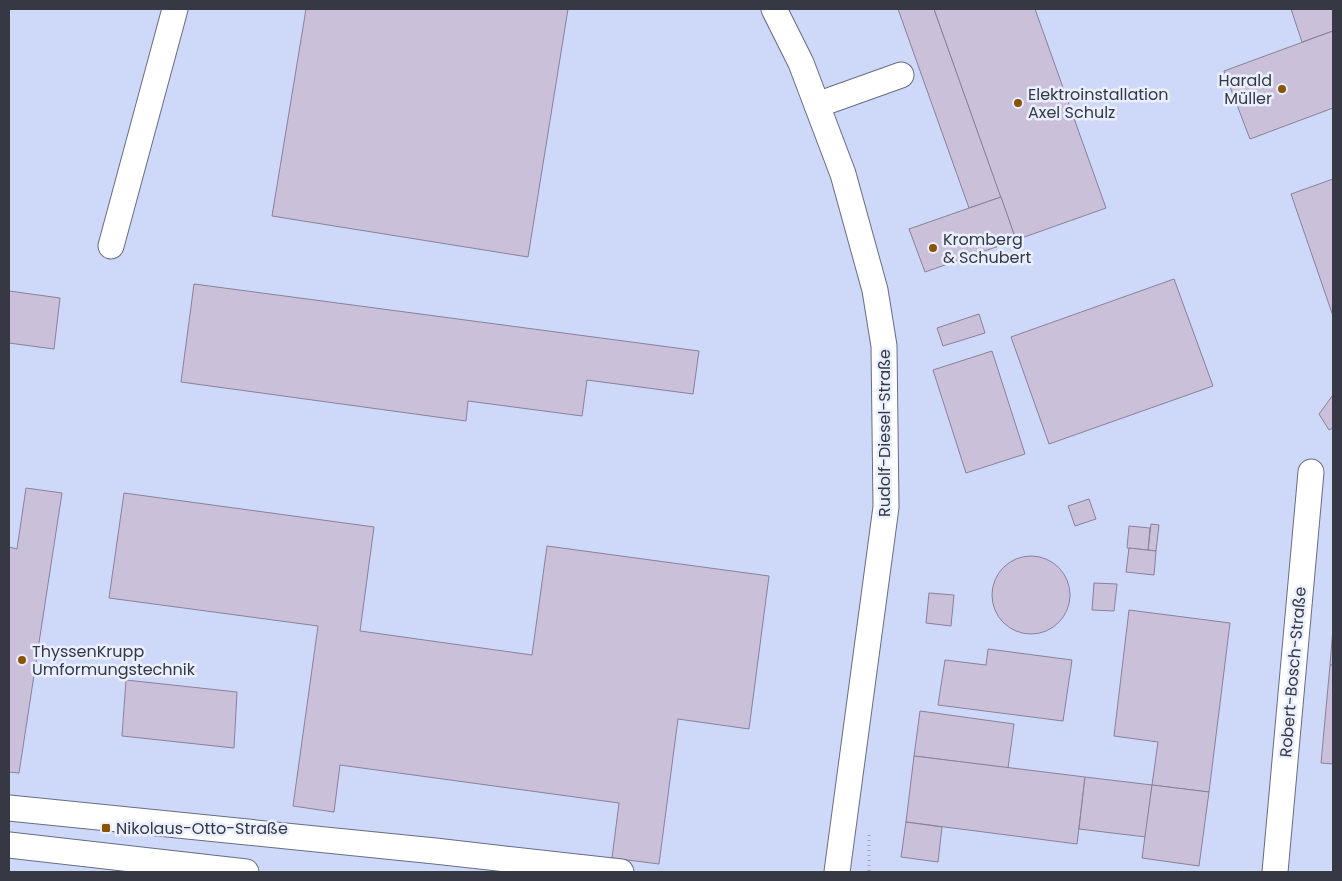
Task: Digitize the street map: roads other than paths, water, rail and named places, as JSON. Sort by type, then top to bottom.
[{"type":"street","points":[[111,246],[175,9]]},
{"type":"street","name":"Rudolf-Diesel-Straße","points":[[774,9],[801,63],[843,174],[864,246],[878,309],[886,371],[886,507],[836,872]]},
{"type":"street","points":[[817,105],[901,75]]},
{"type":"street","name":"Robert-Bosch-Straße","points":[[1275,872],[1311,472]]},
{"type":"street","points":[[9,808],[622,872]]},
{"type":"street","points":[[9,844],[246,872]]},
{"type":"place","name":"Harald Müller","points":[[1282,89]]},
{"type":"place","name":"Elektroinstallation Axel Schulz","points":[[1018,103]]},
{"type":"place","name":"Kromberg & Schubert","points":[[933,248]]},
{"type":"place","name":"ThyssenKrupp Umformungstechnik","points":[[22,660]]},
{"type":"place","name":"Nikolaus-Otto-Straße","points":[[106,828]]}]
